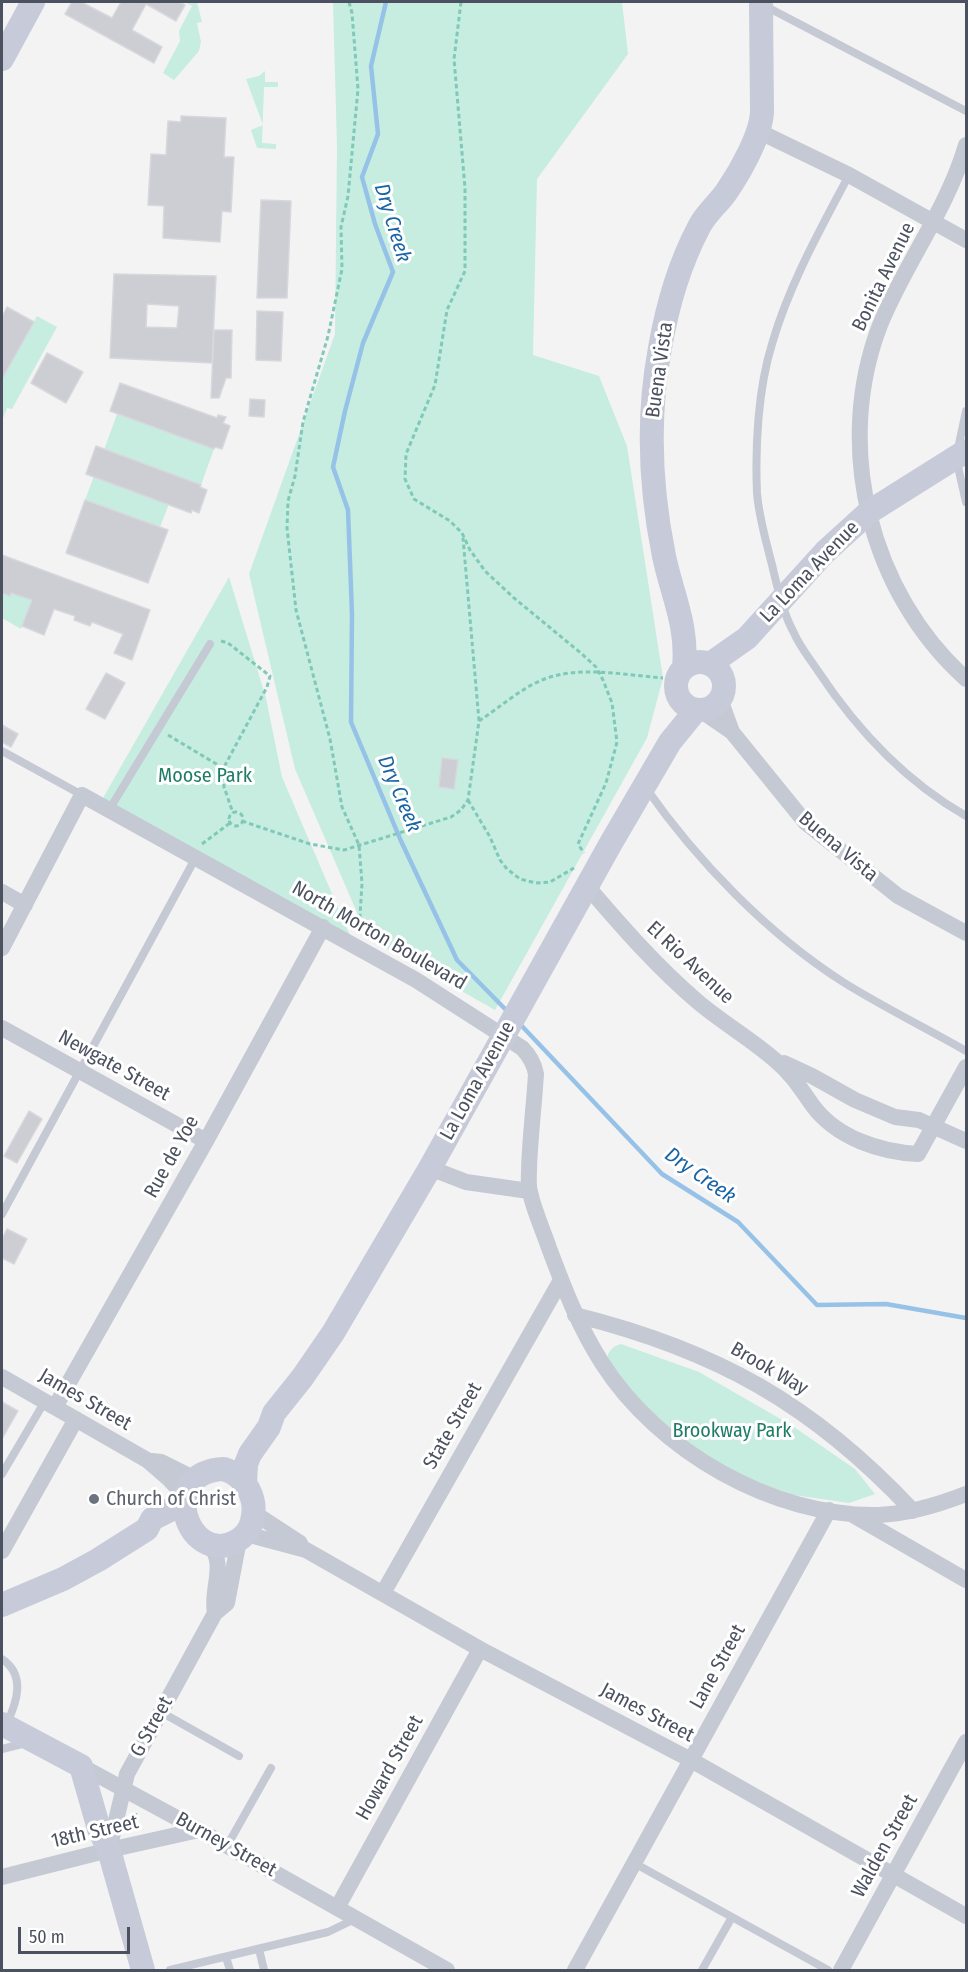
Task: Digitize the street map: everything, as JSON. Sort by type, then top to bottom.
[{"type":"main road","points":[[2,59],[33,2]]},
{"type":"main road","points":[[759,131],[762,112],[761,3]]},
{"type":"main road","name":"Buena Vista","points":[[697,697],[719,671],[700,664],[684,628],[665,562],[657,525],[652,476],[653,391],[660,347],[681,270],[700,225],[728,190],[759,131]]},
{"type":"main road","name":"La Loma Avenue","points":[[2,1605],[63,1579],[147,1529],[152,1519],[231,1457],[262,1421],[274,1413],[333,1333],[430,1168],[539,973],[582,877],[644,786],[670,742],[677,714],[697,697],[825,552],[869,512],[963,458]]},
{"type":"main road","name":"La Loma Avenue","points":[[700,664],[747,638]]},
{"type":"main road","points":[[697,697],[676,680],[700,664]]},
{"type":"main road","name":"La Loma Avenue","points":[[245,1484],[246,1464],[250,1454],[269,1427],[274,1413]]},
{"type":"main road","points":[[232,1472],[245,1484],[252,1499],[246,1529],[229,1545],[199,1535],[184,1513],[194,1487],[232,1472]]},
{"type":"main road","name":"La Loma Avenue","points":[[147,1529],[158,1530],[174,1526],[199,1535]]},
{"type":"main road","name":"Burney Street","points":[[3,1733],[32,1741],[81,1766]]},
{"type":"main road","name":"G Street","points":[[81,1766],[99,1829],[110,1850],[143,1971]]},
{"type":"street","points":[[759,131],[849,175],[966,240]]},
{"type":"street","name":"Bonita Avenue","points":[[966,145],[951,190],[881,324],[871,352],[860,413],[859,448],[869,512],[885,565],[915,621],[951,665],[966,679]]},
{"type":"street","name":"Buena Vista","points":[[697,697],[732,732],[805,822],[898,896],[966,933]]},
{"type":"street","points":[[2,948],[82,795]]},
{"type":"street","name":"North Morton Boulevard","points":[[82,795],[417,980],[522,1048],[529,1055],[536,1074],[529,1191],[561,1280],[575,1315],[603,1365],[625,1394],[672,1440],[718,1471],[756,1489],[800,1504],[829,1510],[880,1515],[913,1511],[966,1494]]},
{"type":"street","name":"El Rio Avenue","points":[[582,877],[628,935],[663,970],[730,1027],[775,1059],[855,1100],[895,1117],[919,1120],[966,1141]]},
{"type":"street","points":[[2,892],[25,905]]},
{"type":"street","name":"Rue de Yoe","points":[[50,1404],[206,1141],[323,927]]},
{"type":"street","name":"Newgate Street","points":[[2,1028],[206,1141]]},
{"type":"street","name":"El Rio Avenue","points":[[775,1059],[795,1080],[814,1108],[834,1126],[854,1139],[876,1148],[898,1153],[918,1154],[933,1127]]},
{"type":"street","points":[[933,1127],[966,1067]]},
{"type":"street","points":[[430,1168],[466,1182],[529,1191]]},
{"type":"street","name":"State Street","points":[[383,1593],[561,1280]]},
{"type":"street","name":"Brook Way","points":[[575,1315],[638,1332],[698,1354],[774,1394],[844,1444],[883,1479],[913,1511]]},
{"type":"street","name":"James Street","points":[[2,1377],[147,1460],[161,1462],[194,1487]]},
{"type":"street","points":[[2,1551],[76,1419]]},
{"type":"street","name":"Lane Street","points":[[575,1971],[829,1510]]},
{"type":"street","points":[[848,1512],[966,1580]]},
{"type":"street","name":"James Street","points":[[246,1529],[306,1550],[480,1649],[691,1760],[966,1916]]},
{"type":"street","name":"G Street","points":[[110,1850],[122,1788],[129,1768],[215,1613],[227,1603],[246,1529]]},
{"type":"street","name":"G Street","points":[[199,1535],[214,1549],[218,1566],[217,1587],[213,1600],[215,1613]]},
{"type":"street","name":"Howard Street","points":[[337,1908],[480,1649]]},
{"type":"street","name":"Walden Street","points":[[841,1971],[966,1742]]},
{"type":"street","name":"Burney Street","points":[[81,1766],[199,1830],[447,1971]]},
{"type":"street","name":"18th Street","points":[[2,1877],[199,1830]]},
{"type":"lane","points":[[761,3],[966,111]]},
{"type":"lane","points":[[849,175],[788,296],[771,346],[762,392],[757,446],[758,494],[762,528],[781,602],[794,634],[841,706],[869,739],[905,773],[966,816]]},
{"type":"lane","points":[[966,411],[963,458],[966,502]]},
{"type":"lane","points":[[109,810],[210,644]]},
{"type":"lane","points":[[2,751],[82,795]]},
{"type":"lane","points":[[644,786],[673,824],[722,880],[784,938],[843,982],[966,1051]]},
{"type":"lane","points":[[2,1214],[80,1072],[192,855]]},
{"type":"lane","points":[[2,1474],[50,1404]]},
{"type":"lane","points":[[2,1659],[15,1673],[18,1681],[14,1707],[3,1733]]},
{"type":"lane","points":[[161,1712],[239,1756]]},
{"type":"lane","points":[[227,1846],[271,1768]]},
{"type":"lane","points":[[634,1863],[828,1971]]},
{"type":"lane","points":[[702,1971],[732,1917]]},
{"type":"lane","points":[[170,1971],[192,1968],[226,1957],[328,1932],[356,1919]]},
{"type":"lane","points":[[259,1949],[264,1971]]},
{"type":"lane","points":[[226,1957],[230,1971]]},
{"type":"path","points":[[349,2],[352,13],[358,89],[348,196],[341,227],[342,269],[328,336],[303,422],[295,476],[288,501],[286,528],[296,610],[330,739],[342,807],[359,845],[362,883],[358,947]]},
{"type":"path","points":[[461,2],[454,59],[465,189],[465,271],[447,310],[435,385],[406,454],[405,479],[414,499],[450,521],[462,533],[470,550],[485,571],[582,654],[600,673],[612,702],[617,742],[606,783],[578,844],[582,852],[588,855],[581,861]]},
{"type":"path","points":[[242,821],[310,844],[344,850],[451,818],[461,810],[468,800],[479,721],[462,533]]},
{"type":"path","points":[[210,644],[220,640],[228,643],[270,676],[267,687],[223,768],[224,787],[233,813]]},
{"type":"path","points":[[479,721],[540,681],[564,673],[600,673],[697,697]]},
{"type":"path","points":[[158,729],[223,768]]},
{"type":"path","points":[[468,800],[490,837],[500,860],[520,879],[536,883],[582,877]]},
{"type":"path","points":[[233,813],[240,814],[242,821]]},
{"type":"path","points":[[230,823],[229,819],[233,813]]},
{"type":"path","points":[[230,823],[237,826],[242,821]]},
{"type":"path","points":[[192,855],[230,823]]},
{"type":"path","points":[[130,1834],[135,1815]]},
{"type":"green space","points":[[185,2],[197,2],[202,22],[197,23],[201,42],[199,51],[174,80],[163,73],[180,41],[179,31],[192,6]]},
{"type":"green space","points":[[333,2],[622,2],[628,54],[537,179],[533,355],[599,376],[627,446],[663,678],[647,738],[495,1010],[368,938],[295,769],[249,574],[335,334],[337,147]]},
{"type":"green space","points":[[265,71],[265,82],[278,82],[278,87],[264,87],[263,124],[246,79],[259,76]]},
{"type":"green space","points":[[263,125],[262,143],[276,144],[276,149],[257,148],[251,130]]},
{"type":"green space","points":[[37,316],[57,327],[12,409],[7,408],[2,421],[2,379]]},
{"type":"green space","points":[[117,414],[214,449],[201,485],[104,450]]},
{"type":"green space","points":[[94,476],[169,504],[160,527],[85,500]]},
{"type":"green space","name":"Moose Park","points":[[229,577],[266,698],[282,777],[354,945],[99,805]]},
{"type":"green space","points":[[2,593],[10,596],[11,593],[32,600],[21,629],[2,618]]},
{"type":"green space","name":"Brookway Park","points":[[621,1344],[699,1372],[791,1425],[855,1469],[875,1494],[849,1503],[794,1495],[758,1483],[721,1465],[691,1445],[627,1391],[607,1359],[611,1349]]},
{"type":"building","points":[[72,2],[81,2],[112,18],[121,2],[179,2],[185,5],[176,21],[146,4],[132,30],[162,47],[154,63],[65,14]]},
{"type":"building","points":[[181,116],[226,118],[224,157],[234,157],[231,212],[222,211],[220,242],[163,238],[164,206],[148,205],[151,154],[166,155],[168,121],[181,122]]},
{"type":"building","points":[[261,200],[291,201],[287,298],[257,298]]},
{"type":"building","points":[[114,274],[216,276],[212,363],[110,358]],"holes":[[[147,304],[179,306],[177,328],[146,327]]]},
{"type":"building","points":[[7,307],[34,322],[2,379],[2,317]]},
{"type":"building","points":[[257,311],[283,312],[281,361],[256,360]]},
{"type":"building","points":[[214,330],[232,330],[231,378],[226,378],[219,398],[211,398]]},
{"type":"building","points":[[47,353],[83,372],[66,403],[31,383]]},
{"type":"building","points":[[120,383],[217,418],[218,415],[226,417],[223,423],[230,426],[222,449],[215,447],[214,449],[110,411]]},
{"type":"building","points":[[250,399],[265,400],[264,417],[249,416]]},
{"type":"building","points":[[96,446],[201,485],[200,487],[207,490],[199,513],[192,510],[191,513],[86,474]]},
{"type":"building","points":[[85,500],[168,530],[148,583],[66,553]]},
{"type":"building","points":[[2,555],[150,610],[132,660],[114,653],[123,634],[92,622],[90,626],[74,620],[75,616],[54,609],[44,635],[22,626],[32,600],[11,593],[10,596],[2,593]]},
{"type":"building","points":[[106,673],[125,683],[105,719],[86,709]]},
{"type":"building","points":[[2,725],[18,734],[11,747],[2,742]]},
{"type":"building","points":[[442,758],[458,760],[454,789],[439,787]]},
{"type":"building","points":[[29,1111],[42,1119],[17,1163],[4,1156]]},
{"type":"building","points":[[7,1229],[27,1239],[14,1264],[2,1258],[2,1239]]},
{"type":"building","points":[[2,1402],[18,1411],[2,1439]]},
{"type":"waterway","name":"Dry Creek","points":[[386,2],[371,66],[378,134],[362,177],[375,224],[393,272],[363,343],[333,467],[348,510],[352,614],[351,722],[401,841],[457,960],[509,1013]]},
{"type":"waterway","name":"Dry Creek","points":[[519,1023],[662,1174],[738,1222],[817,1305],[886,1304],[966,1318]]},
{"type":"place","name":"Church of Christ","points":[[94,1499]]}]
